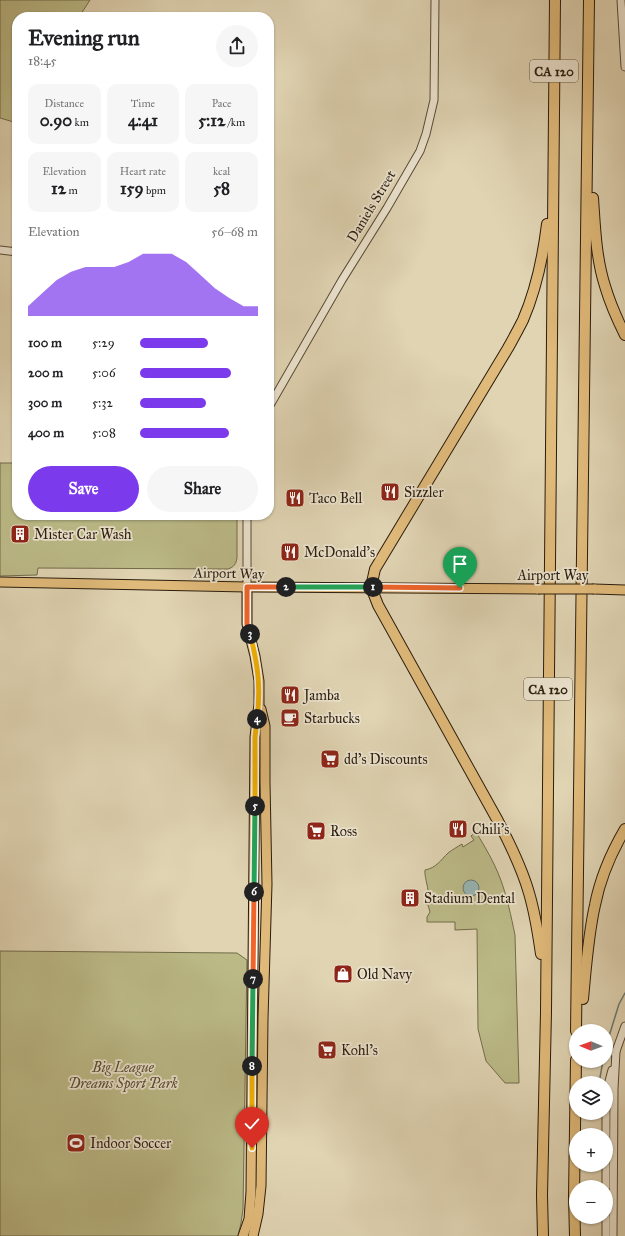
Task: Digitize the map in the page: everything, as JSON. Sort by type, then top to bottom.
[{"type":"highway","name":"CA 120","points":[[543,1236],[542,1195],[546,1012],[555,0]]},
{"type":"highway","name":"CA 120","points":[[577,1024],[589,0]]},
{"type":"highway","points":[[588,136],[595,233],[600,267],[605,286],[625,335]]},
{"type":"highway","points":[[546,1012],[539,939],[525,879],[513,850],[498,821],[378,605],[371,587],[375,569],[508,348],[531,300],[543,250],[550,196],[553,142]]},
{"type":"highway","points":[[578,1024],[595,905],[609,860],[625,829]]},
{"type":"highway","points":[[575,1236],[574,1196],[576,1068]]},
{"type":"main road","name":"Airport Way","points":[[0,582],[247,587],[625,590]]},
{"type":"main road","points":[[242,1236],[248,1219],[252,1192],[255,737],[259,704],[259,681],[255,656],[247,624],[247,587]]},
{"type":"main road","points":[[253,1236],[258,1214],[260,1186],[267,884],[265,726],[259,704]]},
{"type":"street","name":"Daniels Street","points":[[274,398],[342,280],[387,208],[422,145],[431,117],[434,100],[435,0]]},
{"type":"street","points":[[621,0],[625,67]]},
{"type":"street","points":[[0,250],[12,251]]},
{"type":"street","points":[[247,520],[247,587]]},
{"type":"street","points":[[606,1180],[607,1089],[616,1051],[625,1026]]},
{"type":"street","points":[[613,1236],[614,1089],[616,1051]]},
{"type":"street","points":[[606,1224],[606,1236]]},
{"type":"green space","points":[[0,0],[90,0],[82,12],[12,12],[12,122],[0,118]]},
{"type":"green space","points":[[0,463],[12,463],[12,520],[237,520],[237,558],[233,566],[228,569],[38,568],[37,575],[0,576]]},
{"type":"green space","points":[[476,832],[492,860],[500,878],[507,899],[515,935],[519,1083],[505,1083],[486,1061],[478,1029],[477,929],[455,930],[455,922],[427,922],[427,917],[430,912],[428,905],[424,903],[428,896],[425,870],[435,866],[456,847],[462,844],[463,847],[474,840],[471,836]]},
{"type":"green space","name":"Big League Dreams Sport Park","points":[[0,951],[237,953],[247,960],[243,1209],[238,1236],[0,1236]]},
{"type":"water","points":[[468,880],[474,880],[479,885],[477,894],[474,896],[468,896],[463,891],[463,885]]},
{"type":"waterway","points":[[613,1024],[619,1004],[625,993]]},
{"type":"waterway","points":[[600,1076],[602,1068]]},
{"type":"place","name":"Sizzler","points":[[390,492]]},
{"type":"place","name":"Taco Bell","points":[[295,498]]},
{"type":"place","name":"Mister Car Wash","points":[[20,534]]},
{"type":"place","name":"McDonald's","points":[[290,552]]},
{"type":"place","name":"Jamba","points":[[290,695]]},
{"type":"place","name":"Starbucks","points":[[290,718]]},
{"type":"place","name":"dd's Discounts","points":[[330,759]]},
{"type":"place","name":"Chili's","points":[[458,829]]},
{"type":"place","name":"Ross","points":[[316,831]]},
{"type":"place","name":"Stadium Dental","points":[[410,898]]},
{"type":"place","name":"Old Navy","points":[[343,974]]},
{"type":"place","name":"Kohl's","points":[[327,1050]]},
{"type":"place","name":"Indoor Soccer","points":[[76,1143]]},
{"type":"route","points":[[252,1148],[255,737],[259,704],[259,681],[255,656],[247,624],[247,587],[460,588]]}]
